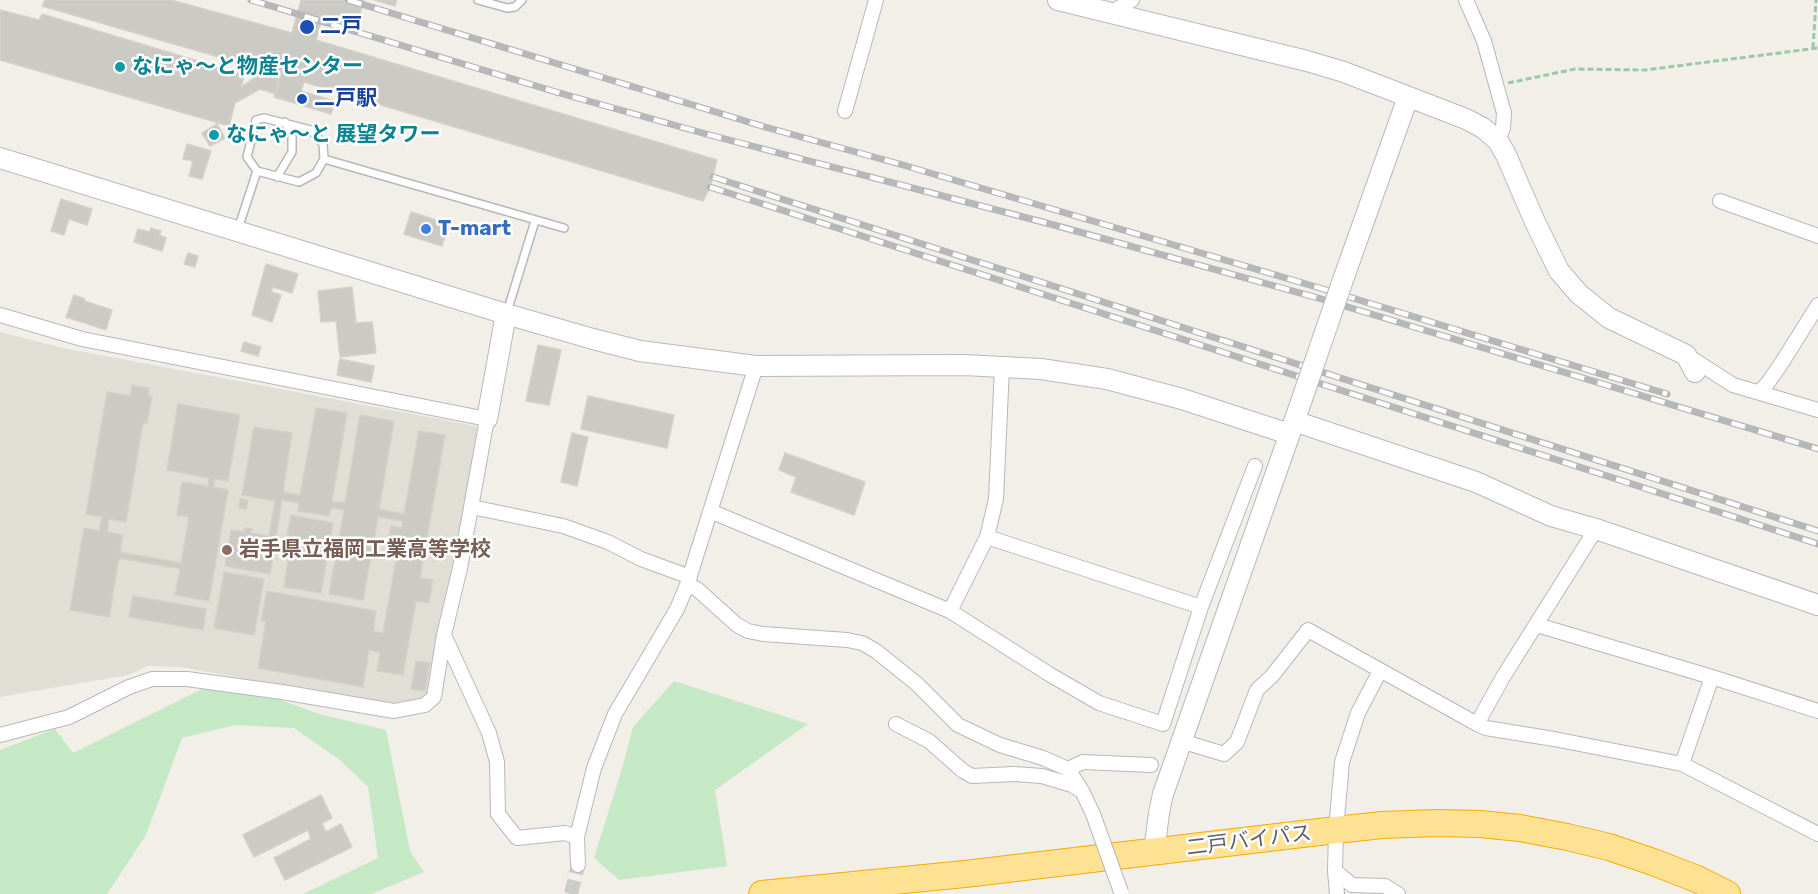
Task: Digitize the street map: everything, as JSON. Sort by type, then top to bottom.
[{"type":"highway","name":"二戸バイパス","points":[[762,894],[964,874],[1382,825],[1437,823],[1520,828],[1609,847],[1676,871],[1727,894]]},
{"type":"street","points":[[845,111],[876,0]]},
{"type":"street","points":[[1059,0],[1344,72],[1466,119],[1483,128],[1497,141],[1506,155],[1559,271],[1579,294],[1609,318],[1733,385],[1818,410]]},
{"type":"street","points":[[1112,12],[1132,0]]},
{"type":"street","points":[[1466,0],[1484,41],[1504,113],[1503,128],[1497,141]]},
{"type":"street","points":[[1154,852],[1163,794],[1408,98]]},
{"type":"street","points":[[0,158],[506,314],[640,351],[756,366],[964,365],[1041,369],[1107,380],[1291,428],[1476,482],[1551,516],[1596,529],[1818,605]]},
{"type":"street","points":[[1720,201],[1818,236]]},
{"type":"street","points":[[1759,392],[1781,364],[1818,305]]},
{"type":"street","points":[[0,735],[69,717],[129,687],[152,679],[187,679],[394,711],[425,705],[434,697],[506,314]]},
{"type":"street","points":[[0,315],[82,339],[487,419]]},
{"type":"street","points":[[578,865],[576,837],[594,768],[615,714],[677,609],[689,581],[756,366]]},
{"type":"street","points":[[950,611],[987,537],[996,498],[1002,367]]},
{"type":"street","points":[[710,511],[950,611],[1099,703],[1163,724],[1202,607],[1255,466]]},
{"type":"street","points":[[471,507],[562,526],[609,542],[689,581],[737,625],[748,631],[833,638],[862,643],[876,651],[917,684],[958,725],[1000,746],[1043,758],[1068,769],[1093,814],[1121,893]]},
{"type":"street","points":[[1476,724],[1596,529]]},
{"type":"street","points":[[987,537],[1202,607]]},
{"type":"street","points":[[1538,625],[1818,711]]},
{"type":"street","points":[[1181,741],[1224,754],[1231,748],[1237,742],[1257,690],[1272,676],[1308,630],[1476,724],[1486,728],[1682,764],[1818,834]]},
{"type":"street","points":[[444,635],[489,734],[497,762],[498,814],[517,838],[565,833],[576,837]]},
{"type":"street","points":[[1337,894],[1336,830],[1342,762],[1358,713],[1380,671]]},
{"type":"street","points":[[1682,764],[1712,677]]},
{"type":"street","points":[[896,724],[929,741],[963,771],[972,776],[1014,774],[1042,776],[1072,784],[1082,791]]},
{"type":"street","points":[[1068,769],[1083,762],[1151,765]]},
{"type":"street","points":[[1335,871],[1352,885],[1385,886],[1398,894]]},
{"type":"lane","points":[[478,0],[507,8],[515,7],[522,0]]},
{"type":"lane","points":[[264,118],[311,130],[323,144],[324,159],[316,173],[299,182],[257,171],[247,157],[256,120],[264,118]]},
{"type":"lane","points":[[277,177],[292,152],[292,135],[285,122]]},
{"type":"lane","points":[[324,159],[564,228]]},
{"type":"lane","points":[[238,231],[257,171]]},
{"type":"lane","points":[[506,314],[535,220]]},
{"type":"path","points":[[1813,48],[1816,0]]},
{"type":"path","points":[[1497,84],[1575,69],[1645,70],[1818,48]]},
{"type":"shaded area","name":"岩手県立福岡工業高等学校","points":[[0,332],[63,348],[476,426],[478,434],[427,696],[392,705],[180,667],[148,666],[128,675],[0,697]]},
{"type":"green space","points":[[222,679],[319,714],[386,730],[410,851],[424,872],[371,894],[303,894],[378,858],[368,787],[340,760],[294,728],[235,725],[182,738],[146,835],[107,894],[0,894],[0,750],[55,729],[73,753]]},
{"type":"green space","points":[[674,681],[808,724],[715,790],[727,866],[619,880],[594,858],[633,727]]},
{"type":"building","points":[[45,0],[171,0],[292,33],[301,0],[364,0],[354,34],[321,23],[316,40],[717,160],[710,187],[703,201],[304,82],[301,91],[335,101],[331,114],[274,97],[281,75],[42,6]]},
{"type":"building","points":[[374,0],[397,0],[395,6]]},
{"type":"building","name":"なにゃ～と物産センター","points":[[0,10],[39,20],[42,14],[244,75],[241,87],[261,74],[279,79],[275,94],[260,89],[235,103],[229,126],[0,60]]},
{"type":"building","name":"なにゃ～と 展望タワー","points":[[217,124],[225,138],[210,146],[202,133]]},
{"type":"building","points":[[187,144],[211,151],[202,179],[189,176],[193,161],[183,159]]},
{"type":"building","points":[[61,199],[92,209],[87,225],[69,219],[64,235],[51,231]]},
{"type":"building","name":"T-mart","points":[[411,212],[449,224],[442,246],[404,234]]},
{"type":"building","points":[[151,228],[161,231],[159,235],[166,238],[162,251],[134,242],[138,229],[150,232]]},
{"type":"building","points":[[188,253],[198,256],[195,267],[184,264]]},
{"type":"building","points":[[266,264],[298,274],[292,293],[273,287],[271,292],[281,295],[272,322],[252,315]]},
{"type":"building","points":[[352,287],[356,323],[372,322],[376,353],[340,357],[336,321],[321,322],[318,291]]},
{"type":"building","points":[[74,295],[85,299],[84,301],[112,310],[106,330],[66,317]]},
{"type":"building","points":[[244,342],[261,347],[258,356],[241,351]]},
{"type":"building","points":[[538,345],[561,350],[549,405],[526,401]]},
{"type":"building","points":[[340,359],[374,366],[371,382],[337,375]]},
{"type":"building","points":[[132,385],[149,388],[148,396],[152,396],[147,423],[143,423],[126,522],[109,519],[107,532],[123,535],[120,552],[181,563],[189,517],[177,515],[182,482],[208,486],[209,478],[167,470],[178,404],[240,415],[228,481],[215,479],[214,487],[228,490],[209,601],[175,595],[180,569],[119,558],[109,617],[70,610],[84,528],[99,531],[102,517],[86,514],[107,392],[130,396]]},
{"type":"building","points":[[588,396],[674,415],[667,448],[581,429]]},
{"type":"building","points":[[316,408],[347,413],[332,501],[345,503],[360,415],[394,421],[379,509],[404,514],[419,431],[445,435],[420,578],[433,580],[429,603],[416,601],[403,675],[377,671],[380,652],[369,650],[363,687],[258,668],[266,621],[261,621],[267,591],[376,611],[373,631],[383,633],[399,542],[388,540],[391,526],[402,528],[403,521],[378,517],[363,600],[329,594],[344,510],[331,508],[329,516],[298,511],[299,503],[282,500],[270,574],[225,566],[231,530],[244,532],[245,528],[252,529],[251,533],[269,536],[275,501],[242,495],[254,427],[292,433],[283,492],[300,495]]},
{"type":"building","points":[[572,433],[588,437],[577,486],[561,482]]},
{"type":"building","points":[[785,453],[865,482],[854,515],[791,492],[796,477],[779,470]]},
{"type":"building","points":[[240,498],[248,500],[246,509],[239,508]]},
{"type":"building","points":[[291,515],[333,523],[321,593],[284,587],[289,554],[284,553]]},
{"type":"building","points":[[224,572],[264,579],[254,635],[214,628]]},
{"type":"building","points":[[133,596],[206,609],[203,630],[129,617]]},
{"type":"building","points":[[416,661],[430,663],[425,691],[411,689]]},
{"type":"building","points":[[321,795],[332,818],[322,823],[326,832],[341,824],[352,847],[285,880],[274,858],[311,839],[308,830],[254,857],[243,835]]},
{"type":"tunnel","points":[[571,894],[578,865]]},
{"type":"railway","points":[[251,0],[556,92],[706,134],[1054,225],[1318,298],[1818,449]]},
{"type":"railway","points":[[348,0],[765,127],[903,165],[1323,289],[1667,394]]},
{"type":"railway","points":[[713,177],[1818,531]]},
{"type":"railway","points":[[710,187],[1818,544]]},
{"type":"place","name":"二戸","points":[[307,27]]},
{"type":"place","name":"なにゃ～と物産センター","points":[[120,67]]},
{"type":"place","name":"二戸駅","points":[[302,99]]},
{"type":"place","name":"なにゃ～と 展望タワー","points":[[214,135]]},
{"type":"place","name":"T-mart","points":[[426,229]]},
{"type":"place","name":"岩手県立福岡工業高等学校","points":[[227,550]]}]
